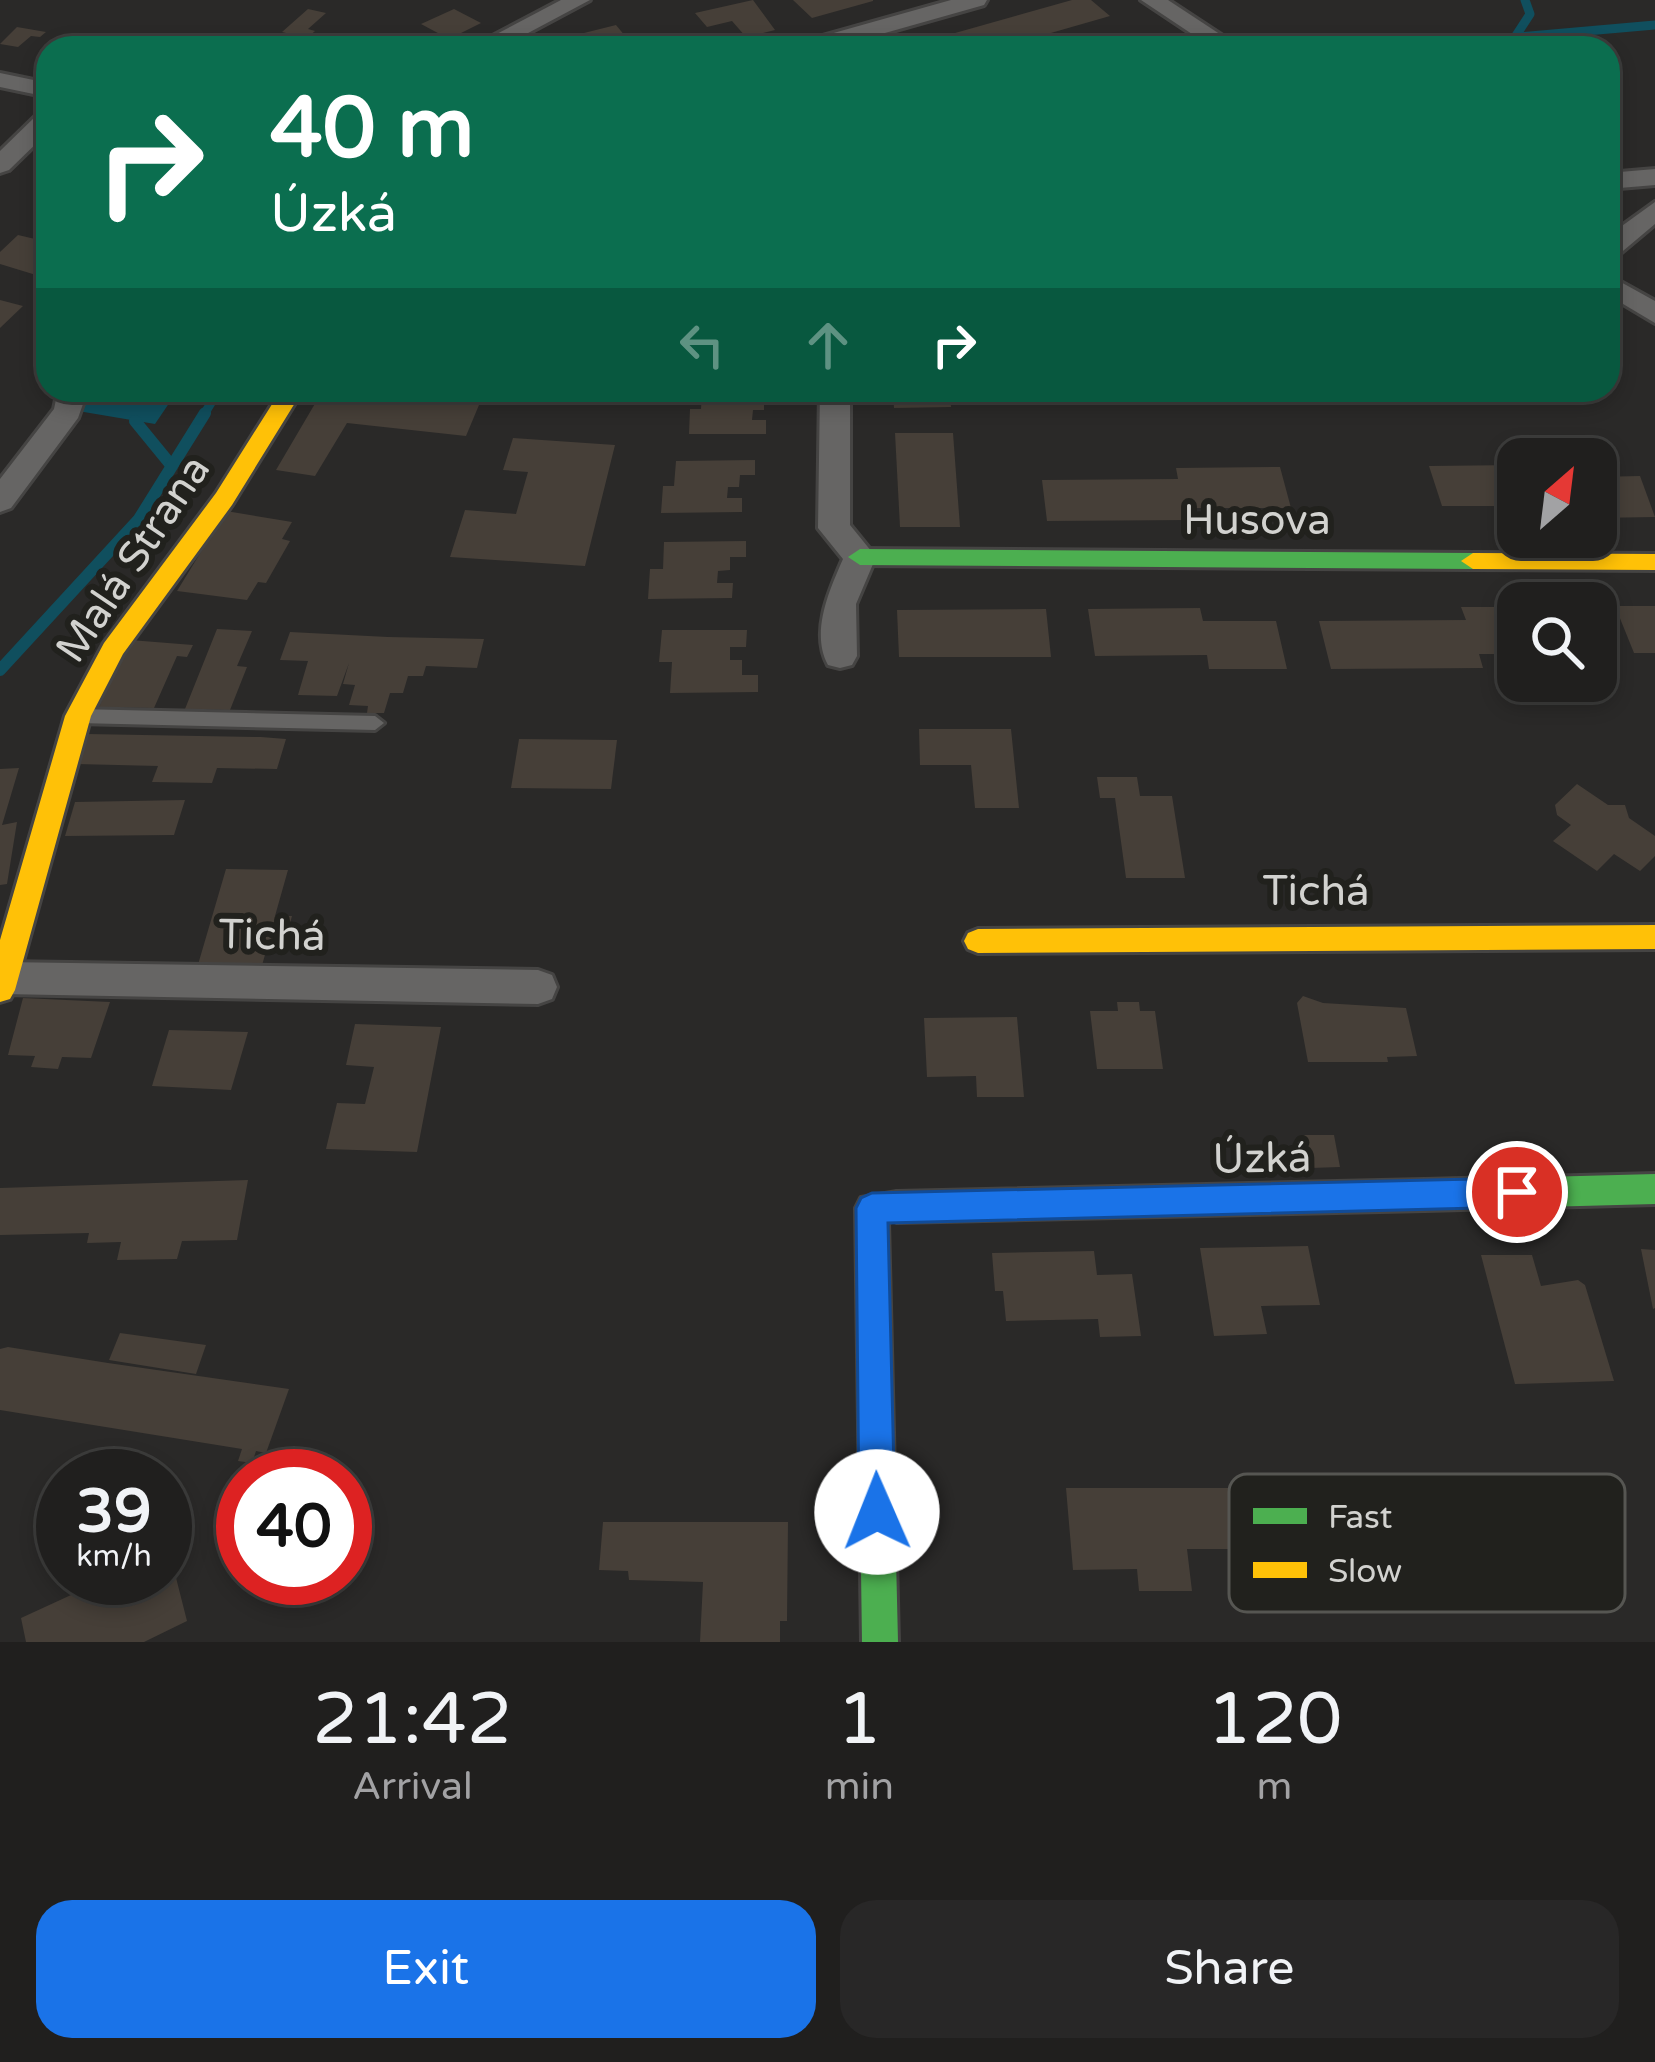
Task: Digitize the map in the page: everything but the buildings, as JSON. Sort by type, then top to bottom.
[{"type":"street","points":[[506,36],[578,0]]},
{"type":"street","points":[[848,36],[976,0]]},
{"type":"street","points":[[1152,0],[1210,36]]},
{"type":"street","points":[[0,80],[36,88]]},
{"type":"street","points":[[0,165],[36,130]]},
{"type":"street","points":[[1620,180],[1655,177]]},
{"type":"street","points":[[1620,240],[1655,210]]},
{"type":"street","points":[[1620,291],[1655,314]]},
{"type":"street","points":[[0,501],[68,412],[70,402]]},
{"type":"street","name":"Malá Strana","points":[[2,984],[79,716],[113,649],[224,499],[285,402]]},
{"type":"street","points":[[835,402],[834,528],[860,557],[840,604],[840,656]]},
{"type":"street","name":"Husova","points":[[860,557],[1655,562]]},
{"type":"street","name":"Tichá","points":[[978,941],[1655,937]]},
{"type":"street","name":"Tichá","points":[[2,984],[538,987]]},
{"type":"street","name":"Úzká","points":[[880,1642],[872,1208],[1655,1189]]},
{"type":"lane","points":[[79,716],[375,723]]},
{"type":"water","points":[[85,402],[170,402],[155,424],[78,411]]},
{"type":"waterway","points":[[1516,36],[1530,14],[1525,0]]},
{"type":"waterway","points":[[1530,36],[1655,25]]},
{"type":"waterway","points":[[203,416],[212,402]]},
{"type":"waterway","points":[[0,670],[139,519],[205,413]]},
{"type":"waterway","points":[[135,421],[171,465]]},
{"type":"traffic: fast","points":[[860,557],[1473,561]]},
{"type":"traffic: fast","points":[[1425,1195],[1655,1189]]},
{"type":"traffic: fast","points":[[880,1642],[872,1208],[897,1207]]},
{"type":"traffic: slow","points":[[0,990],[78,716],[113,649],[224,499],[285,402]]},
{"type":"traffic: slow","points":[[1473,561],[1655,562]]},
{"type":"traffic: slow","points":[[978,941],[1655,937]]},
{"type":"traffic: slow","points":[[897,1207],[1425,1195]]},
{"type":"route","points":[[877,1512],[872,1208],[1517,1192]]}]
